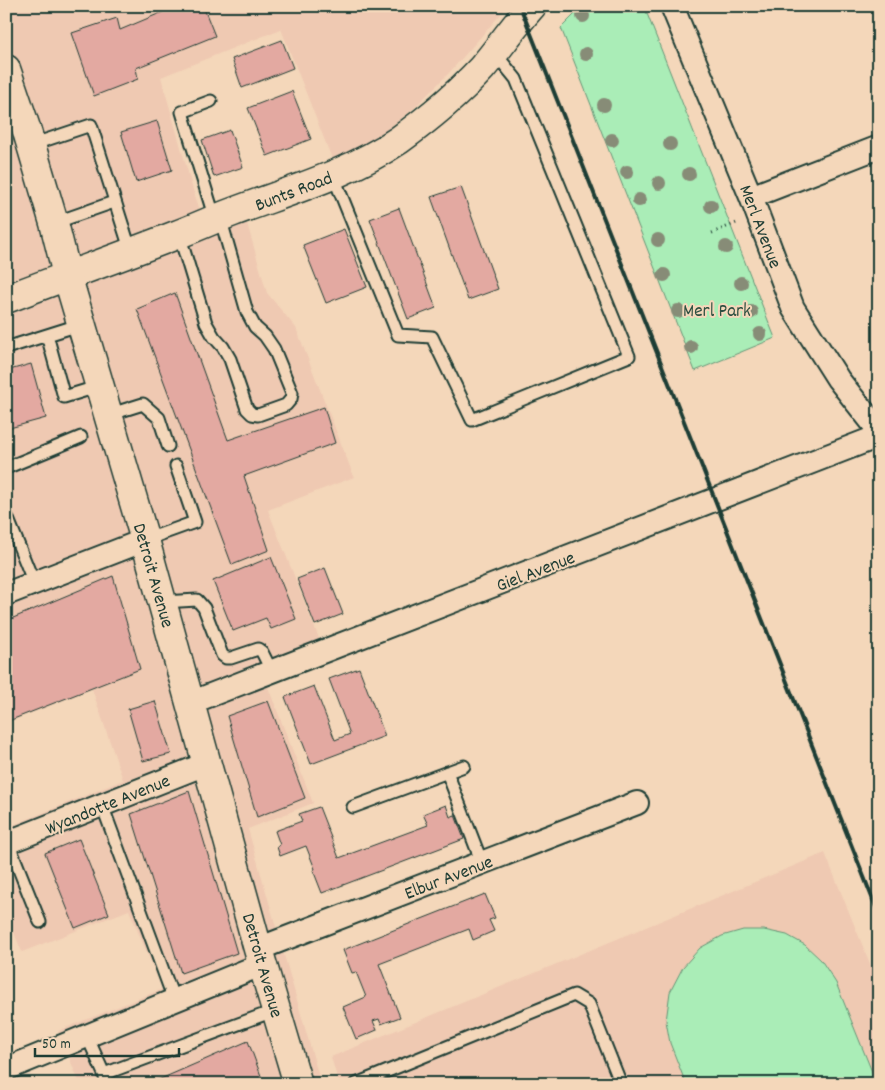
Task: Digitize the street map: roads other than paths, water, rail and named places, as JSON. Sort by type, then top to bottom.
[{"type":"main road","name":"Bunts Road","points":[[6,299],[217,218],[333,176],[371,156],[415,128],[448,102],[476,74],[532,6]]},
{"type":"main road","name":"Detroit Avenue","points":[[6,69],[54,223],[67,275],[163,602],[260,956],[298,1084]]},
{"type":"street","name":"Merl Avenue","points":[[672,6],[754,205],[793,308],[838,379],[879,431]]},
{"type":"street","points":[[754,205],[879,148]]},
{"type":"street","name":"Giel Avenue","points":[[190,703],[879,436]]},
{"type":"street","points":[[6,594],[145,540]]},
{"type":"street","name":"Wyandotte Avenue","points":[[7,842],[208,763]]},
{"type":"street","name":"Elbur Avenue","points":[[6,1069],[174,1000],[260,956],[482,863],[637,803]]},
{"type":"lane","points":[[333,176],[398,335],[432,336],[472,420],[629,356],[516,78],[494,52]]},
{"type":"lane","points":[[179,234],[206,323],[230,359],[247,409],[252,414],[258,415],[286,405],[290,400],[292,392],[274,349],[265,336],[255,327],[247,312],[182,112],[211,101]]},
{"type":"lane","points":[[31,145],[91,125],[131,252]]},
{"type":"lane","points":[[54,223],[114,202]]},
{"type":"lane","points":[[6,348],[82,324]]},
{"type":"lane","points":[[47,335],[64,396],[100,386]]},
{"type":"lane","points":[[108,415],[143,404],[159,418],[168,446]]},
{"type":"lane","points":[[6,468],[81,437]]},
{"type":"lane","points":[[145,540],[195,522],[176,466]]},
{"type":"lane","points":[[6,514],[34,583]]},
{"type":"lane","points":[[163,602],[197,600],[204,608],[222,655],[226,658],[231,658],[258,649],[262,652],[272,672]]},
{"type":"lane","points":[[353,807],[464,766]]},
{"type":"lane","points":[[447,772],[482,863]]},
{"type":"lane","points":[[102,805],[174,1000]]},
{"type":"lane","points":[[7,842],[40,922]]},
{"type":"lane","points":[[356,1084],[574,995],[589,1004],[621,1084]]},
{"type":"lane","points":[[87,1036],[106,1079],[276,1010]]},
{"type":"railway","points":[[520,6],[879,915]]},
{"type":"park label","name":"Merl Park","points":[[717,309]]}]
